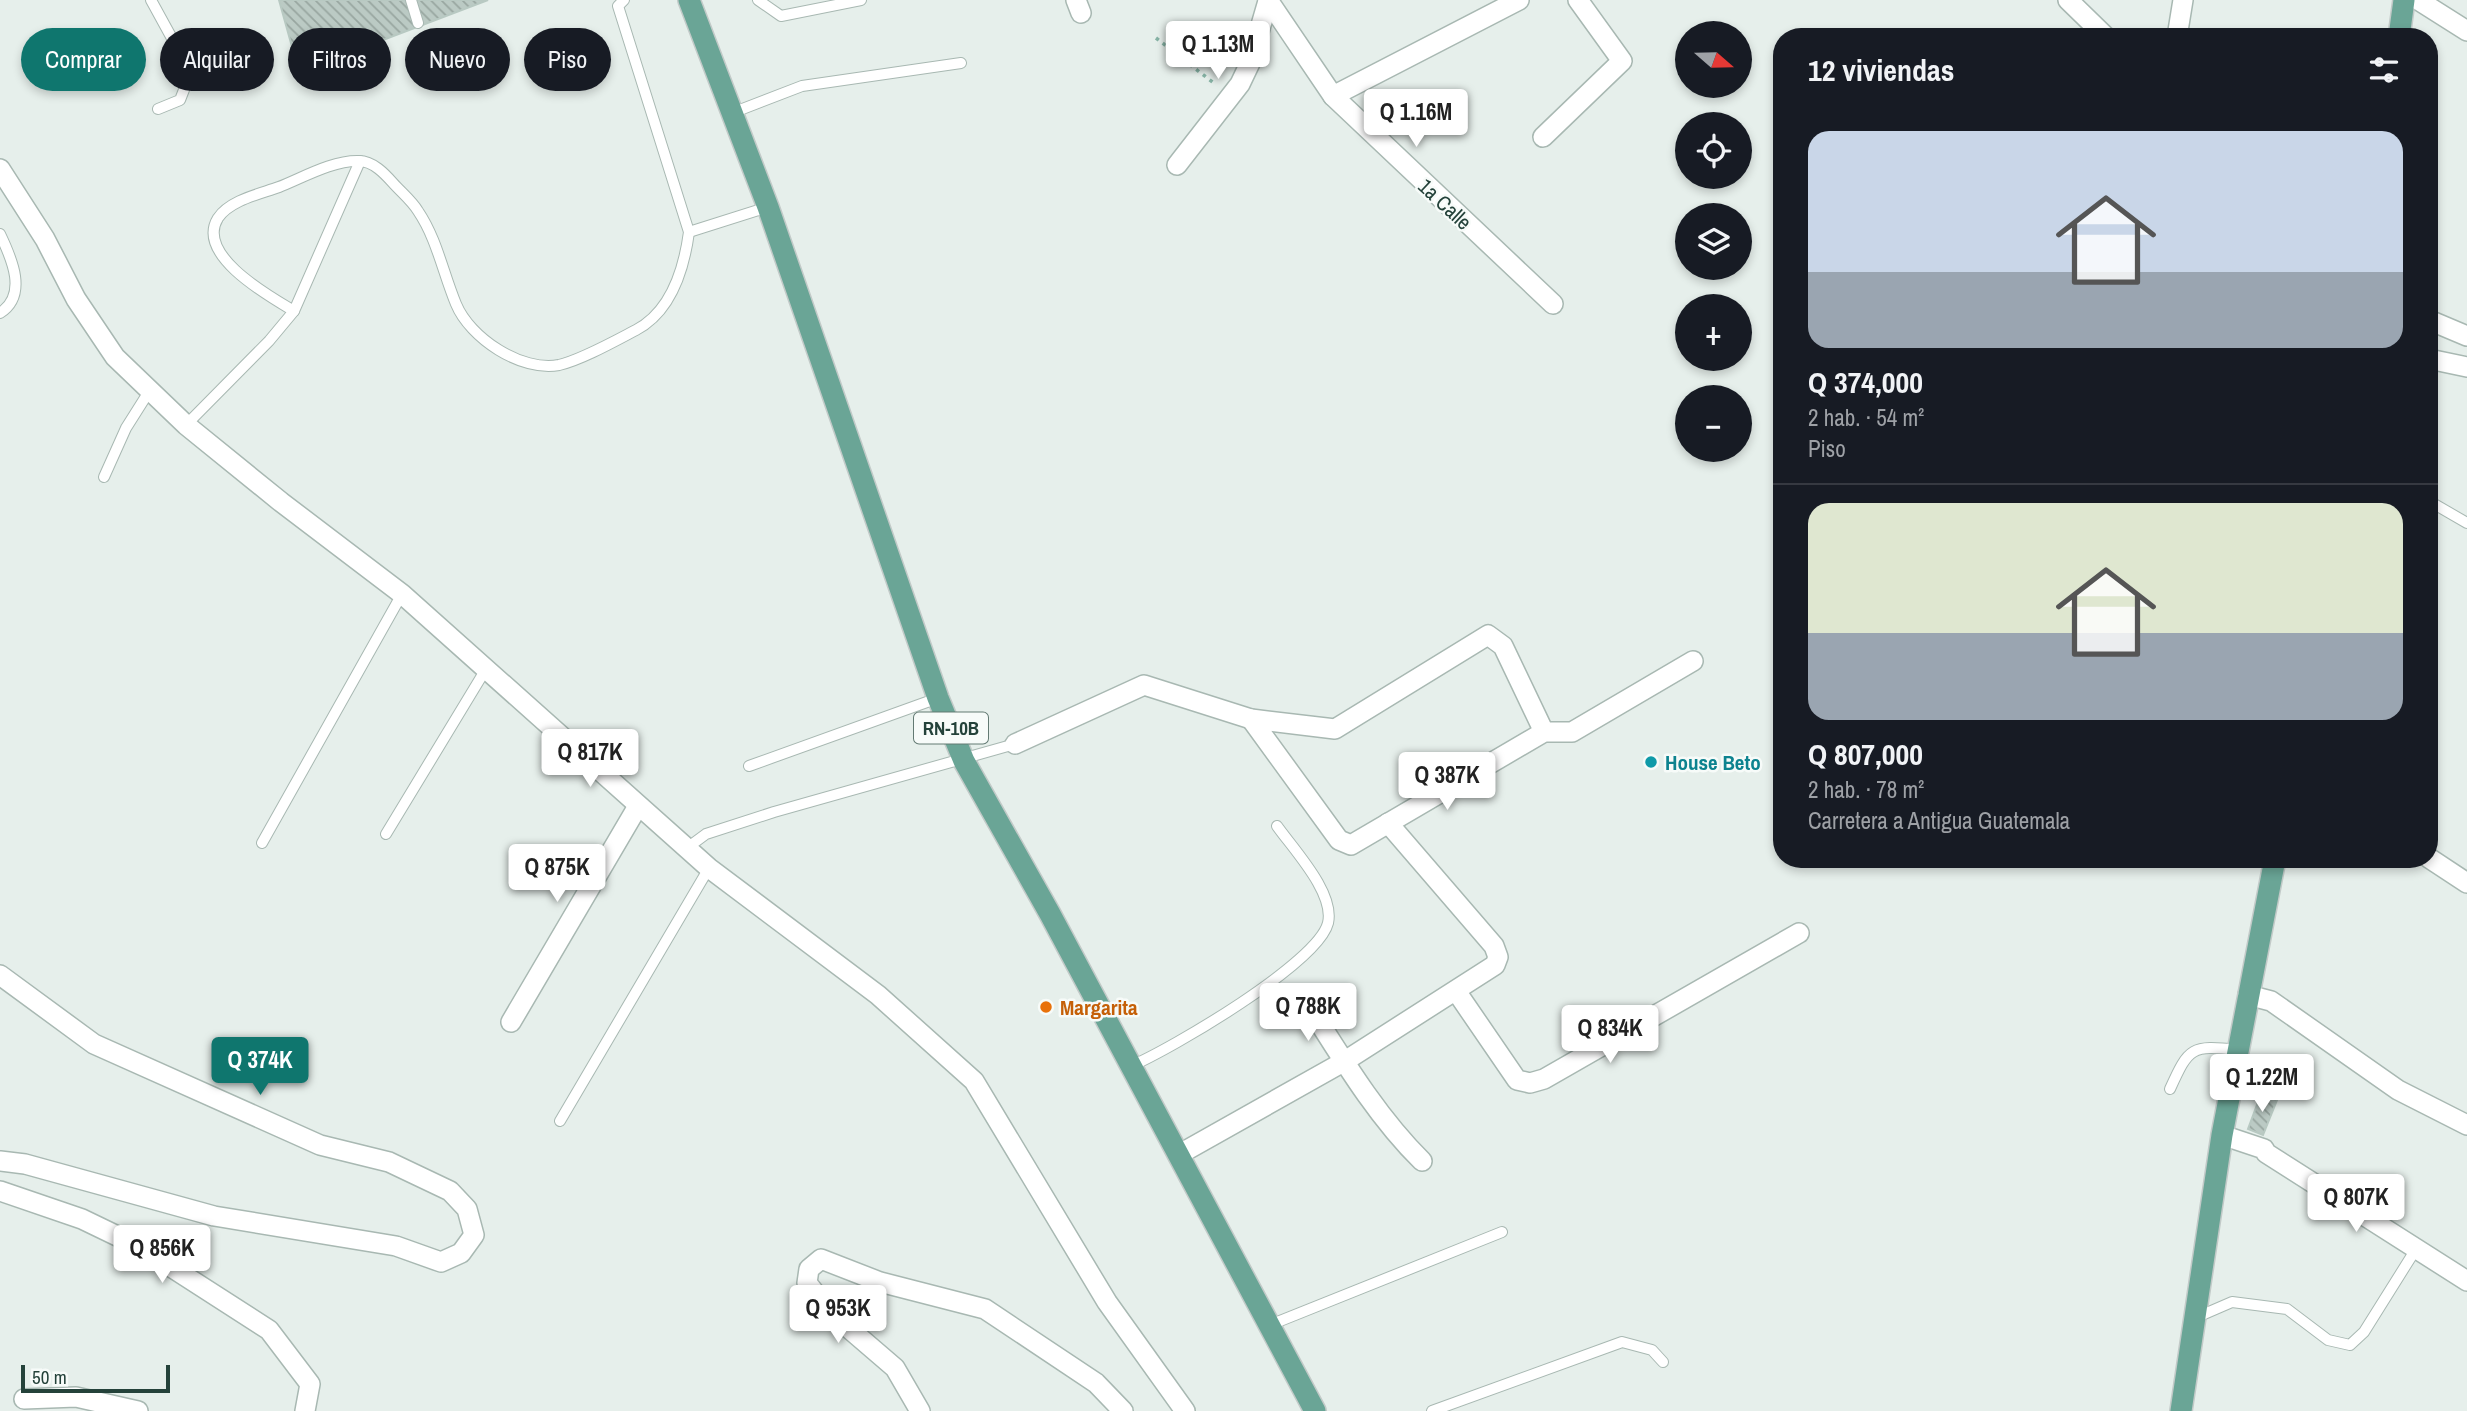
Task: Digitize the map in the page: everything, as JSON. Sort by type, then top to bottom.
[{"type":"main road","name":"RN-10B","points":[[689,0],[768,207],[939,698],[964,761],[1315,1411]]},
{"type":"main road","points":[[2400,28],[2404,0]]},
{"type":"main road","points":[[2181,1411],[2221,1142],[2272,868]]},
{"type":"street","points":[[1177,165],[1231,96],[1250,62],[1268,0]]},
{"type":"street","name":"1a Calle","points":[[1268,0],[1333,96],[1553,304]]},
{"type":"street","points":[[1333,96],[1519,0]]},
{"type":"street","points":[[1543,137],[1622,61],[1578,0]]},
{"type":"street","points":[[2068,0],[2097,28]]},
{"type":"street","points":[[2178,28],[2183,0]]},
{"type":"street","points":[[2418,0],[2467,31]]},
{"type":"street","points":[[0,169],[45,239],[76,299],[115,357],[186,425],[281,502],[402,594],[709,868],[878,995],[974,1082],[1107,1302],[1185,1411]]},
{"type":"street","points":[[2438,324],[2467,336]]},
{"type":"street","points":[[2438,361],[2467,367]]},
{"type":"street","points":[[1015,744],[1144,685],[1251,719],[1335,729],[1488,635],[1503,646],[1544,732]]},
{"type":"street","points":[[1251,719],[1339,840],[1351,845],[1544,732],[1572,732],[1693,661]]},
{"type":"street","points":[[511,1022],[638,806]]},
{"type":"street","points":[[1178,1155],[1345,1061],[1495,965],[1498,957],[1494,946],[1388,823]]},
{"type":"street","points":[[2438,864],[2467,883]]},
{"type":"street","points":[[1456,991],[1517,1080],[1530,1083],[1544,1079],[1799,933]]},
{"type":"street","points":[[0,975],[94,1044],[320,1145],[389,1162],[450,1191],[467,1209],[474,1235],[461,1253],[442,1262],[396,1246],[214,1216],[25,1164],[0,1161]]},
{"type":"street","points":[[2248,995],[2271,1001],[2398,1090],[2467,1125]]},
{"type":"street","points":[[1305,1000],[1403,1142],[1422,1161]]},
{"type":"street","points":[[2221,1142],[2266,1153],[2467,1281]]},
{"type":"street","points":[[0,1191],[82,1219],[140,1247],[269,1330],[310,1384],[305,1411]]},
{"type":"street","points":[[920,1411],[895,1368],[831,1313],[807,1283],[809,1269],[821,1259],[880,1282],[985,1309],[1096,1382],[1123,1411]]},
{"type":"street","points":[[24,1399],[76,1397],[138,1411]]},
{"type":"lane","points":[[151,0],[174,42],[187,82],[180,100],[158,108]]},
{"type":"lane","points":[[411,0],[418,23]]},
{"type":"lane","points":[[294,311],[250,284],[217,248],[213,233],[219,217],[235,204],[328,167],[360,161],[380,169],[418,210],[438,249],[457,307],[488,345],[520,360],[558,365],[643,326],[672,295],[685,265],[689,232],[618,6],[624,0]]},
{"type":"lane","points":[[758,0],[781,16],[861,0]]},
{"type":"lane","points":[[732,113],[802,86],[961,63]]},
{"type":"lane","points":[[186,425],[269,341],[294,311],[360,161]]},
{"type":"lane","points":[[689,232],[768,207]]},
{"type":"lane","points":[[0,234],[9,253],[17,292],[12,305],[0,313]]},
{"type":"lane","points":[[104,477],[126,428],[150,390]]},
{"type":"lane","points":[[2438,506],[2467,523]]},
{"type":"lane","points":[[262,843],[402,594]]},
{"type":"lane","points":[[386,834],[486,669]]},
{"type":"lane","points":[[749,766],[939,698]]},
{"type":"lane","points":[[687,848],[706,834],[1015,744]]},
{"type":"lane","points":[[1131,1066],[1162,1053],[1283,972],[1318,943],[1328,922],[1324,892],[1277,826]]},
{"type":"lane","points":[[560,1121],[709,868]]},
{"type":"lane","points":[[2170,1089],[2184,1058],[2199,1048],[2238,1050]]},
{"type":"lane","points":[[1270,1325],[1502,1232]]},
{"type":"lane","points":[[2195,1318],[2232,1302],[2251,1302],[2287,1309],[2328,1340],[2350,1345],[2364,1332],[2416,1249]]},
{"type":"lane","points":[[1432,1411],[1622,1342],[1652,1350],[1663,1362]]},
{"type":"path","points":[[1156,38],[1231,96]]},
{"type":"building","points":[[279,0],[488,0],[414,28],[405,28],[405,32],[391,37],[391,28],[288,28],[288,32]]},
{"type":"building","points":[[2261,1094],[2277,1100],[2263,1135],[2248,1129]]},
{"type":"place","name":"House Beto","points":[[1651,762]]},
{"type":"place","name":"Margarita","points":[[1046,1007]]}]
